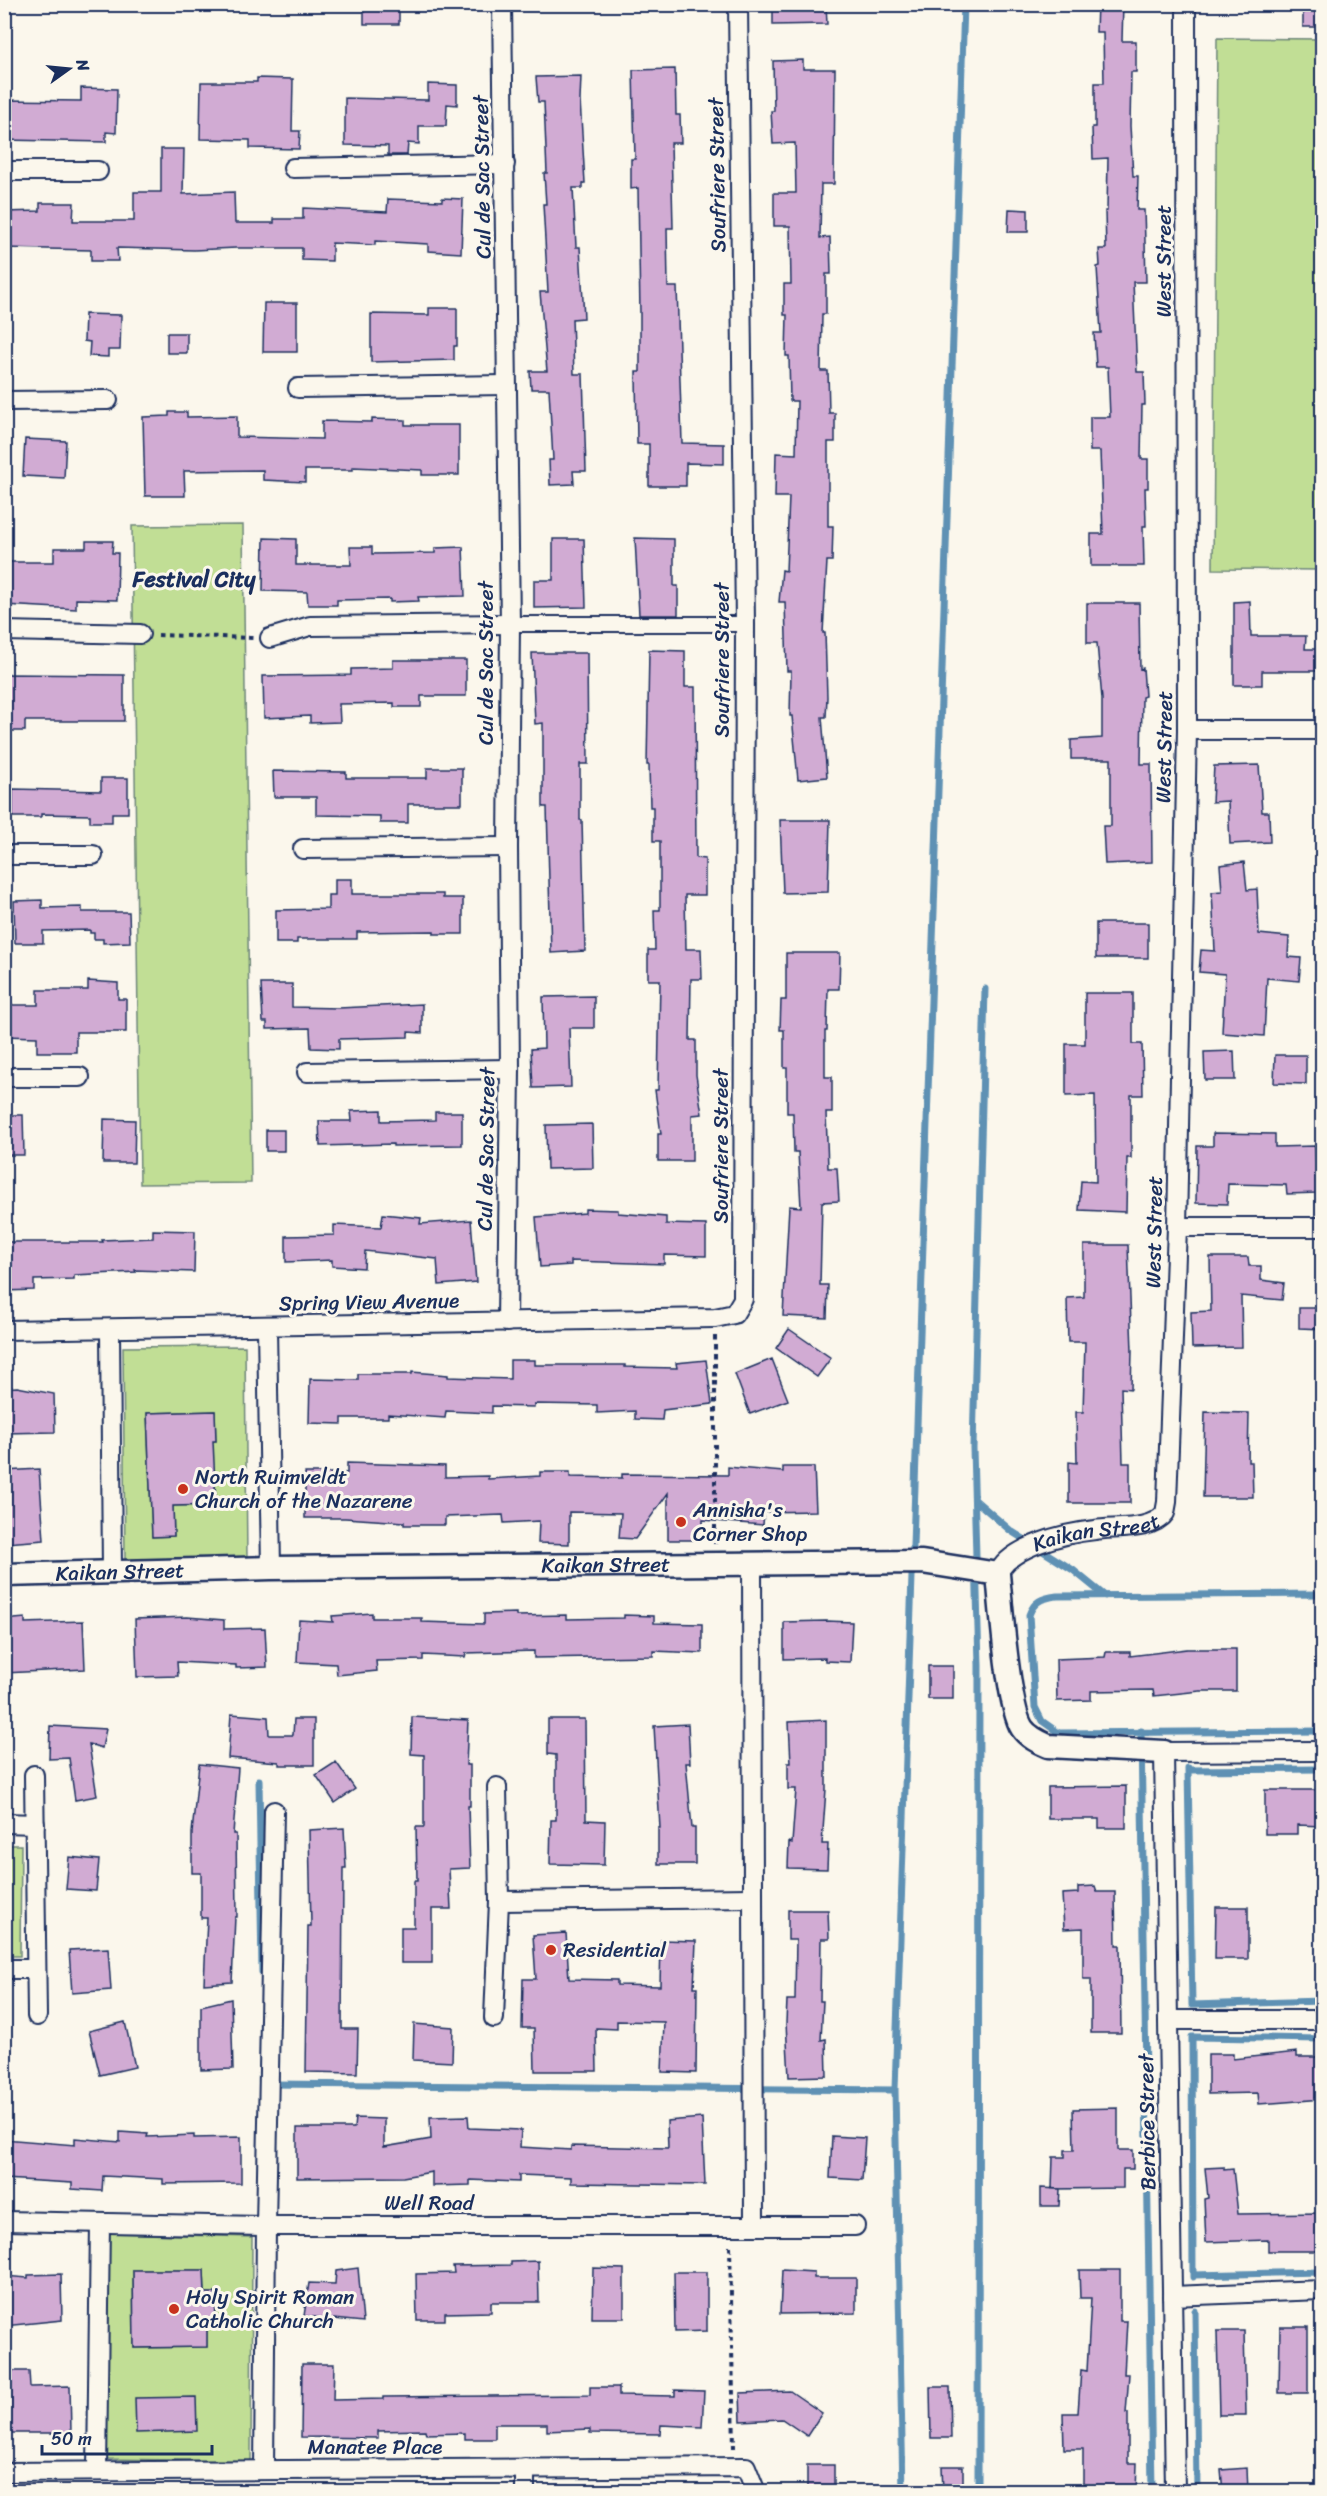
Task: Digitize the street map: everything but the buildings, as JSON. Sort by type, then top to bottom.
[{"type":"street","name":"Cul de Sac Street","points":[[502,4],[510,624],[508,847],[510,1069],[507,1322]]},
{"type":"street","name":"Soufriere Street","points":[[734,1314],[743,1299],[745,624],[738,4]]},
{"type":"street","name":"West Street","points":[[1168,1490],[1177,1227],[1187,730],[1186,4]]},
{"type":"street","points":[[293,168],[505,164]]},
{"type":"street","points":[[4,171],[98,171]]},
{"type":"street","points":[[298,388],[506,385]]},
{"type":"street","points":[[4,401],[108,400]]},
{"type":"street","points":[[270,638],[310,626],[745,624]]},
{"type":"street","points":[[4,632],[140,634]]},
{"type":"street","points":[[1187,730],[1323,730]]},
{"type":"street","points":[[303,849],[508,847]]},
{"type":"street","points":[[4,855],[93,855]]},
{"type":"street","points":[[308,1072],[510,1069]]},
{"type":"street","points":[[4,1077],[80,1077]]},
{"type":"street","points":[[1177,1227],[1323,1227]]},
{"type":"street","name":"Spring View Avenue","points":[[4,1330],[715,1318],[734,1314]]},
{"type":"street","points":[[267,1327],[271,1568]]},
{"type":"street","points":[[110,1330],[112,1572]]},
{"type":"street","name":"Kaikan Street","points":[[4,1575],[271,1568],[922,1562],[998,1574],[1006,1560],[1017,1552],[1048,1541],[1077,1533],[1154,1522],[1166,1513],[1168,1490]]},
{"type":"street","points":[[752,1563],[754,2224]]},
{"type":"street","points":[[998,1574],[1013,1698],[1021,1728],[1033,1739],[1048,1746],[1164,1752],[1323,1750]]},
{"type":"street","name":"Berbice Street","points":[[1164,1752],[1175,2492]]},
{"type":"street","points":[[34,1775],[37,2016]]},
{"type":"street","points":[[494,2018],[499,1901],[497,1786]]},
{"type":"street","points":[[264,2470],[273,1811]]},
{"type":"street","points":[[4,1824],[35,1824]]},
{"type":"street","points":[[499,1901],[753,1898]]},
{"type":"street","points":[[4,1969],[36,1969]]},
{"type":"street","points":[[1168,2020],[1323,2020]]},
{"type":"street","name":"Well Road","points":[[4,2221],[266,2226],[754,2224],[855,2226]]},
{"type":"street","points":[[97,2471],[100,2223]]},
{"type":"street","points":[[1172,2296],[1323,2290]]},
{"type":"street","points":[[740,2467],[756,2492]]},
{"type":"street","name":"Manatee Place","points":[[4,2472],[740,2467]]},
{"type":"street","points":[[525,2469],[525,2492]]},
{"type":"path","points":[[140,634],[270,638]]},
{"type":"path","points":[[715,1318],[715,1563]]},
{"type":"path","points":[[729,2225],[740,2467]]},
{"type":"green space","points":[[1217,38],[1322,39],[1322,570],[1213,569]]},
{"type":"green space","points":[[243,525],[251,1183],[140,1184],[132,526]]},
{"type":"green space","points":[[245,1346],[247,1561],[125,1561],[123,1347]],"holes":[[[215,1411],[216,1441],[170,1442],[216,1505],[173,1506],[174,1536],[152,1537],[147,1413]]]},
{"type":"green space","points":[[5,1845],[21,1845],[20,1956],[5,1956]]},
{"type":"green space","points":[[108,2233],[252,2237],[251,2461],[106,2459]],"holes":[[[133,2270],[204,2270],[205,2293],[215,2293],[216,2324],[207,2324],[207,2347],[134,2348]]]},
{"type":"waterway","points":[[903,2492],[895,2090],[964,4]]},
{"type":"waterway","points":[[978,2492],[979,1665],[973,1448],[985,989]]},
{"type":"waterway","points":[[975,1500],[1011,1531],[1073,1570],[1105,1596]]},
{"type":"waterway","points":[[1322,1594],[1057,1596],[1039,1601],[1033,1606],[1029,1615],[1035,1707],[1042,1721],[1059,1733],[1322,1731]]},
{"type":"waterway","points":[[1141,1731],[1152,2492]]},
{"type":"waterway","points":[[1188,1768],[1192,2005],[1322,2001]]},
{"type":"waterway","points":[[1188,1770],[1322,1769]]},
{"type":"waterway","points":[[259,1780],[262,1972]]},
{"type":"waterway","points":[[1193,2277],[1192,2037],[1322,2039]]},
{"type":"waterway","points":[[270,2084],[895,2090]]},
{"type":"waterway","points":[[1193,2275],[1322,2272]]},
{"type":"waterway","points":[[1195,2311],[1197,2492]]},
{"type":"place","name":"North Ruimveldt Church of the Nazarene","points":[[183,1489]]},
{"type":"place","name":"Annisha's Corner Shop","points":[[681,1522]]},
{"type":"place","name":"Residential","points":[[551,1950]]},
{"type":"place","name":"Holy Spirit Roman Catholic Church","points":[[174,2309]]},
{"type":"district","name":"Festival City","points":[[194,579]]}]
